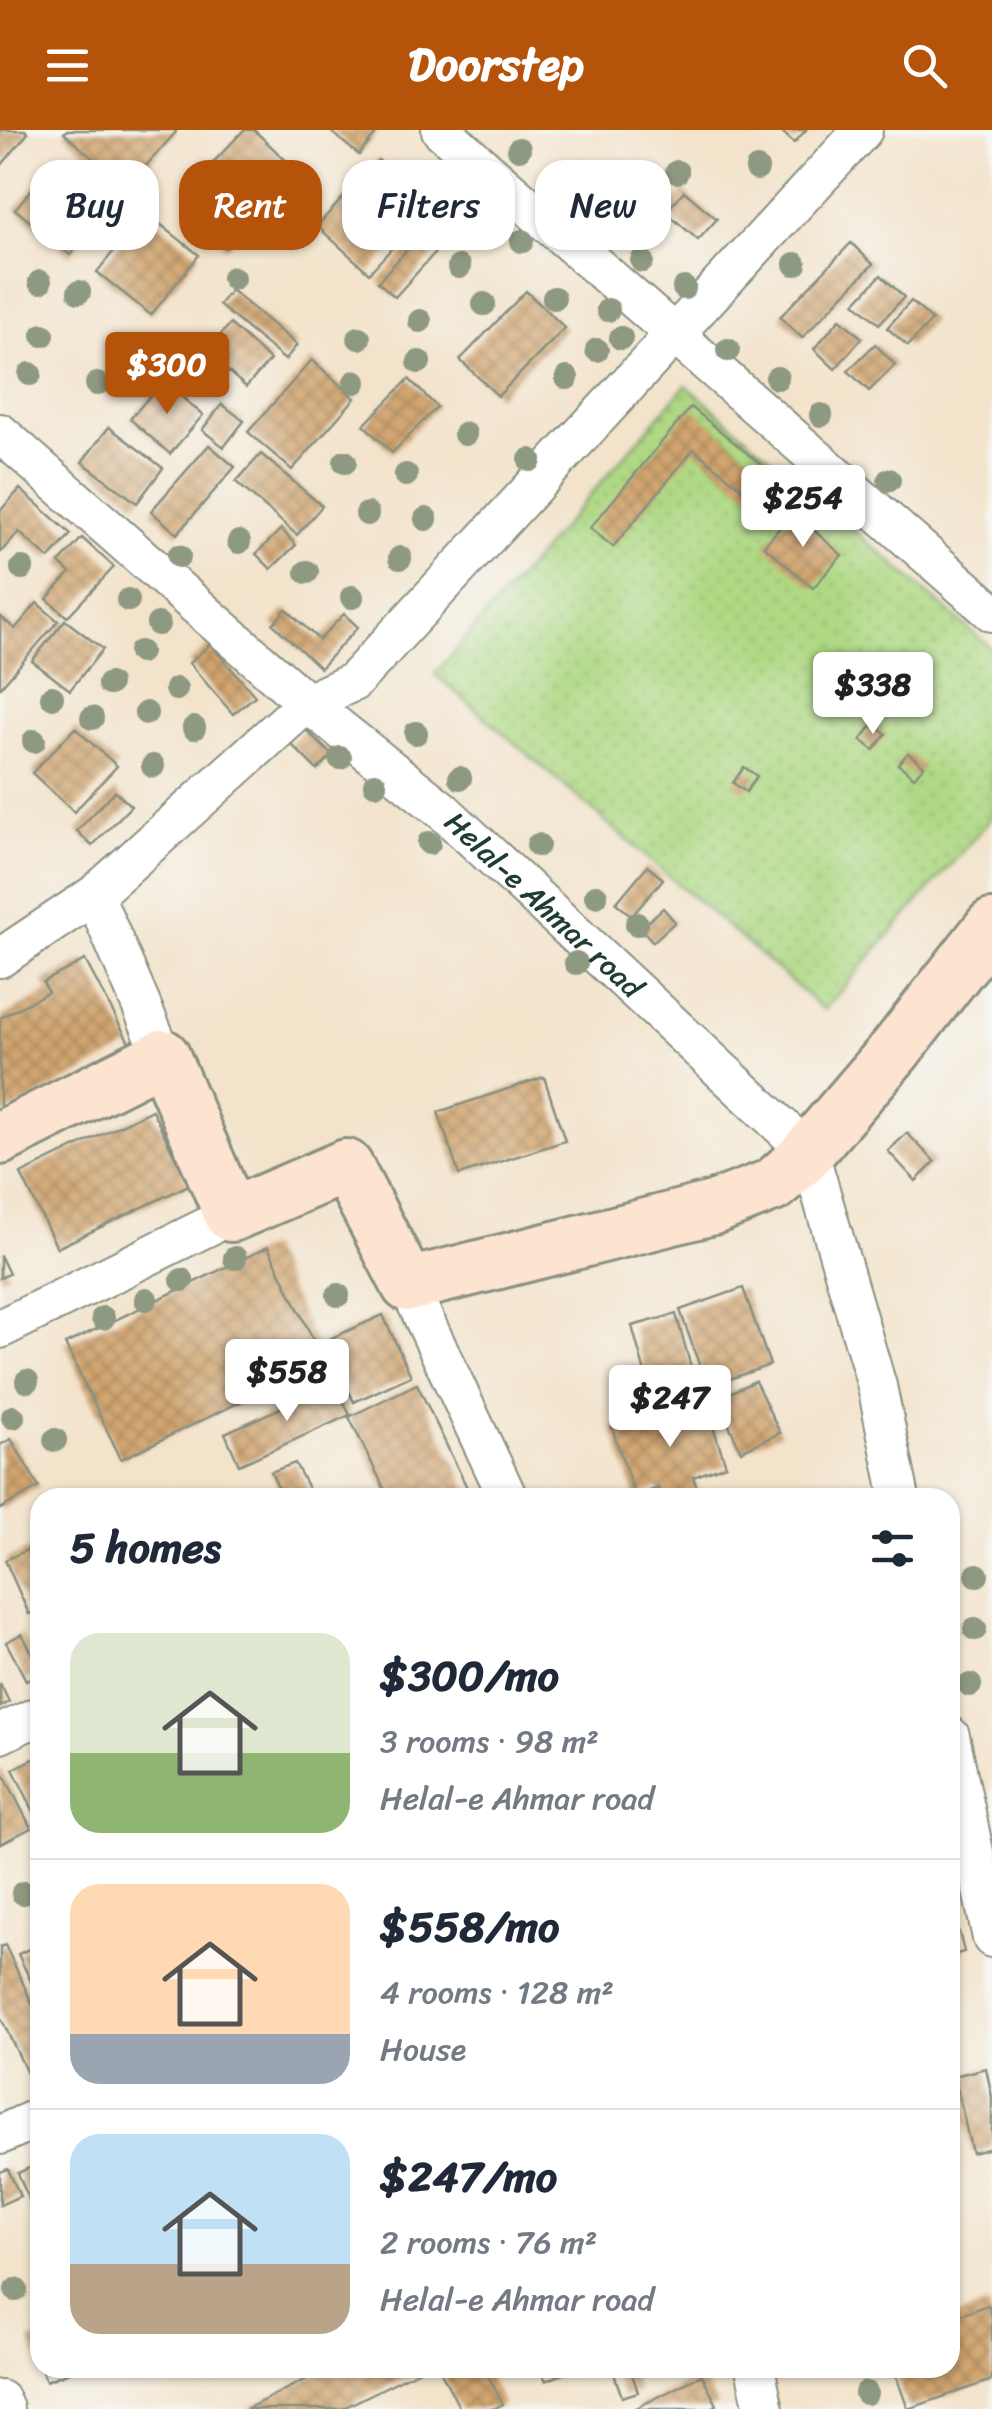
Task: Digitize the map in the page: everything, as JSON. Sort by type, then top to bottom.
[{"type":"street","points":[[441,130],[992,612]]},
{"type":"street","points":[[0,958],[94,895],[307,703],[354,682],[863,130]]},
{"type":"street","name":"Helal-e Ahmar road","points":[[0,434],[307,703],[442,810],[808,1152]]},
{"type":"street","points":[[94,895],[230,1216]]},
{"type":"street","points":[[408,1285],[712,1208],[773,1184],[808,1152],[896,1050],[992,926]]},
{"type":"street","points":[[0,1138],[163,1056]]},
{"type":"street","points":[[808,1152],[877,1386],[898,1488]]},
{"type":"street","points":[[0,1329],[230,1216],[346,1166],[408,1285],[503,1488]]},
{"type":"street","points":[[0,1734],[30,1720]]},
{"type":"street","points":[[960,1784],[992,1938]]},
{"type":"street","points":[[0,2136],[30,2122]]},
{"type":"street","points":[[757,2378],[764,2409]]},
{"type":"street","points":[[0,2400],[4,2409]]},
{"type":"green space","points":[[686,385],[992,649],[992,817],[824,1010],[435,674]]},
{"type":"building","points":[[0,130],[28,133],[0,167]]},
{"type":"building","points":[[244,130],[254,130],[285,160],[216,160]]},
{"type":"building","points":[[329,130],[379,130],[359,155]]},
{"type":"building","points":[[780,130],[806,130],[794,143]]},
{"type":"building","points":[[176,132],[151,160],[94,160],[64,133]]},
{"type":"building","points":[[30,191],[30,222],[15,209]]},
{"type":"building","points":[[684,191],[717,219],[698,240],[671,216],[671,206]]},
{"type":"building","points":[[342,199],[342,249],[322,231],[322,221]]},
{"type":"building","points":[[159,223],[179,239],[179,250],[193,250],[199,255],[151,315],[97,272],[115,250],[159,250]]},
{"type":"building","points":[[851,243],[873,264],[802,338],[780,317]]},
{"type":"building","points":[[344,250],[390,250],[369,273]]},
{"type":"building","points":[[407,250],[437,250],[395,297],[378,282]]},
{"type":"building","points":[[881,275],[904,297],[879,324],[855,303]]},
{"type":"building","points":[[231,290],[297,345],[285,360],[219,305]]},
{"type":"building","points":[[526,291],[565,328],[498,396],[460,360]]},
{"type":"building","points":[[911,301],[932,320],[908,346],[887,328]]},
{"type":"building","points":[[840,319],[862,338],[835,369],[814,349]]},
{"type":"building","points":[[230,324],[270,360],[246,387],[206,352]]},
{"type":"building","points":[[875,344],[895,365],[869,391],[848,371]]},
{"type":"building","points":[[312,360],[355,398],[292,470],[248,432]]},
{"type":"building","points":[[409,379],[437,407],[392,453],[364,425]]},
{"type":"building","points":[[163,381],[203,415],[170,454],[130,419]]},
{"type":"building","points":[[222,404],[244,421],[224,447],[202,430]]},
{"type":"building","points":[[691,407],[792,490],[773,514],[694,449],[613,547],[590,528]]},
{"type":"building","points":[[109,427],[163,468],[137,503],[82,462]]},
{"type":"building","points":[[209,445],[235,467],[177,534],[151,511]]},
{"type":"building","points":[[261,454],[322,506],[297,535],[236,482]]},
{"type":"building","points":[[20,489],[71,534],[49,559],[19,532],[0,553],[0,511]]},
{"type":"building","points":[[793,512],[842,555],[813,588],[764,546]]},
{"type":"building","points":[[281,529],[296,545],[271,569],[256,554]]},
{"type":"building","points":[[82,538],[114,567],[67,617],[47,599],[70,573],[59,563]]},
{"type":"building","points":[[37,603],[58,621],[0,688],[0,616],[15,629]]},
{"type":"building","points":[[286,609],[319,640],[344,614],[358,627],[320,668],[273,624]]},
{"type":"building","points":[[65,620],[103,649],[70,690],[32,661]]},
{"type":"building","points":[[210,644],[255,696],[233,714],[189,663]]},
{"type":"building","points":[[873,724],[886,734],[874,750],[861,740]]},
{"type":"building","points":[[75,728],[117,766],[74,812],[32,773]]},
{"type":"building","points":[[305,729],[332,755],[317,770],[291,744]]},
{"type":"building","points":[[908,753],[924,766],[914,777],[898,764]]},
{"type":"building","points":[[744,767],[757,776],[746,792],[733,783]]},
{"type":"building","points":[[115,791],[131,806],[92,846],[77,831]]},
{"type":"building","points":[[647,866],[663,879],[632,916],[616,903]]},
{"type":"building","points":[[663,908],[675,922],[653,942],[641,928]]},
{"type":"building","points":[[85,960],[131,1046],[0,1117],[0,1018],[48,992],[43,982]]},
{"type":"building","points":[[544,1077],[565,1141],[459,1175],[438,1112]]},
{"type":"building","points":[[152,1110],[189,1185],[57,1248],[21,1174]]},
{"type":"building","points":[[907,1133],[935,1162],[916,1181],[888,1151]]},
{"type":"building","points":[[268,1247],[324,1362],[121,1459],[65,1344]]},
{"type":"building","points":[[0,1255],[9,1274],[0,1278]]},
{"type":"building","points":[[743,1288],[770,1365],[707,1387],[680,1310]]},
{"type":"building","points":[[676,1314],[696,1385],[652,1398],[632,1326]]},
{"type":"building","points":[[383,1315],[411,1376],[354,1402],[325,1341]]},
{"type":"building","points":[[755,1381],[780,1433],[741,1451],[717,1399]]},
{"type":"building","points":[[335,1384],[350,1415],[239,1465],[225,1433]]},
{"type":"building","points":[[417,1384],[467,1488],[384,1488],[349,1417]]},
{"type":"building","points":[[703,1397],[726,1465],[693,1477],[697,1488],[632,1488],[612,1428]]},
{"type":"building","points":[[11,1439],[39,1487],[30,1488],[30,1492],[0,1509],[0,1445]]},
{"type":"building","points":[[295,1463],[308,1488],[278,1488],[271,1472]]},
{"type":"building","points":[[30,1549],[30,1614],[29,1614],[5,1560]]},
{"type":"building","points":[[22,1634],[30,1650],[30,1678],[26,1680],[6,1642]]},
{"type":"building","points":[[0,1683],[9,1702],[0,1707]]},
{"type":"building","points":[[30,1761],[30,1804],[13,1769]]},
{"type":"building","points":[[0,1767],[30,1829],[0,1844]]},
{"type":"building","points":[[5,1945],[30,1999],[30,2079],[0,2016],[0,1947]]},
{"type":"building","points":[[30,1949],[30,1979],[18,1954]]},
{"type":"building","points":[[986,2068],[992,2097],[992,2148],[972,2153],[960,2102],[960,2074]]},
{"type":"building","points":[[30,2168],[30,2203],[18,2173]]},
{"type":"building","points":[[8,2169],[20,2196],[0,2205],[0,2172]]},
{"type":"building","points":[[988,2305],[992,2317],[992,2380],[908,2409],[897,2378],[960,2378],[960,2315]]},
{"type":"building","points":[[309,2378],[404,2378],[341,2409],[246,2409]]},
{"type":"building","points":[[444,2378],[489,2378],[503,2404],[493,2409],[460,2409]]},
{"type":"building","points":[[615,2378],[633,2378],[638,2392],[622,2397]]},
{"type":"building","points":[[696,2378],[704,2378],[717,2405],[709,2409],[634,2409]]}]
